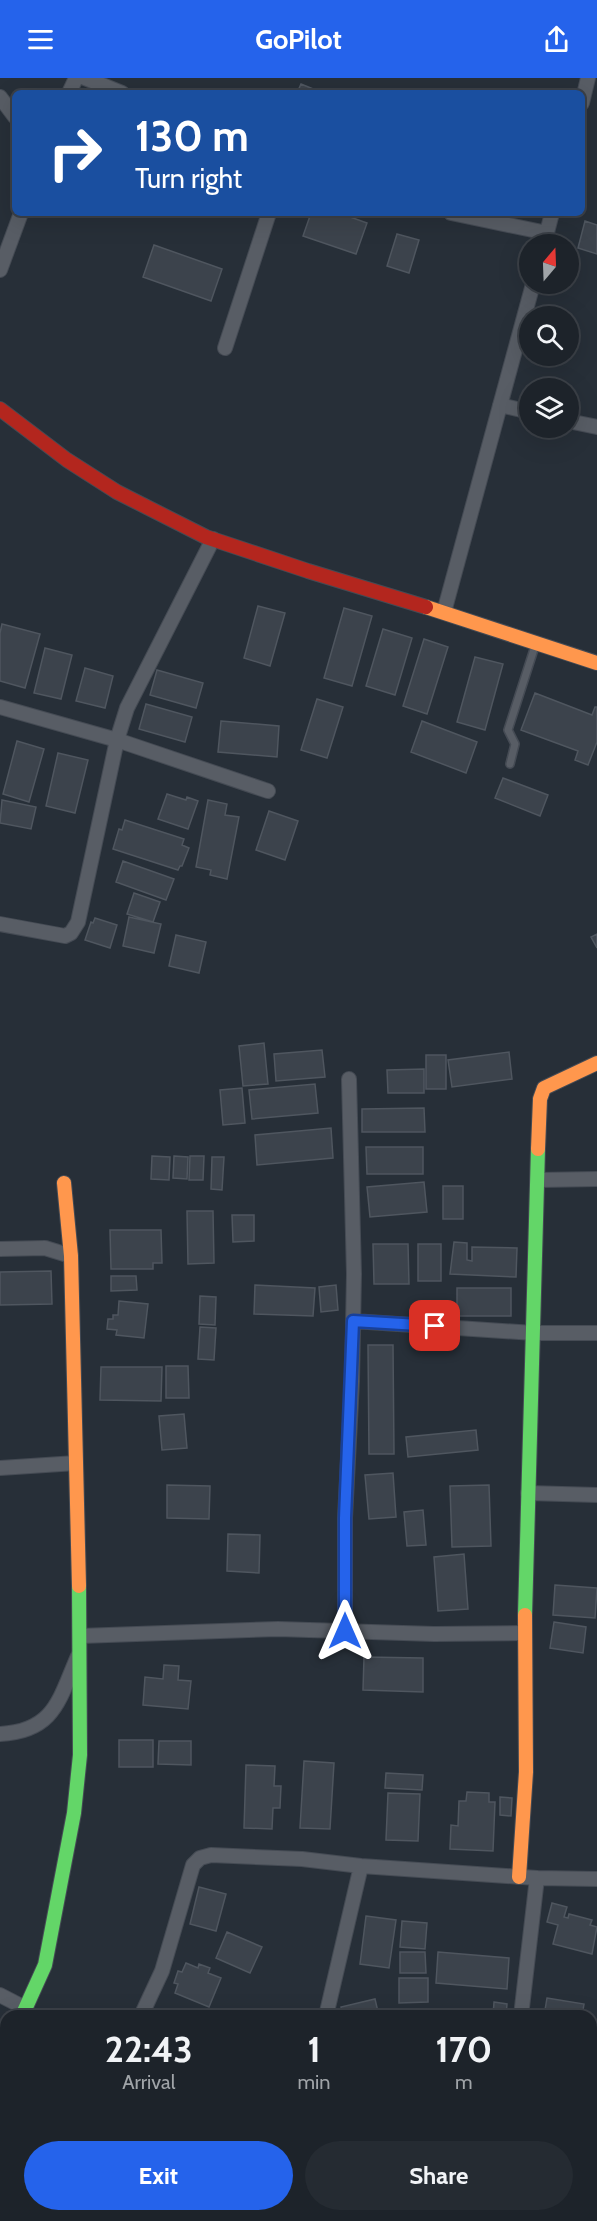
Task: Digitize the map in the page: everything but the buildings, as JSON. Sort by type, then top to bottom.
[{"type":"street","points":[[85,78],[115,90]]},
{"type":"street","points":[[0,97],[12,113]]},
{"type":"street","points":[[0,270],[20,216]]},
{"type":"street","points":[[225,348],[268,216]]},
{"type":"street","points":[[462,216],[527,234]]},
{"type":"street","points":[[546,234],[551,216]]},
{"type":"street","points":[[444,612],[530,294]]},
{"type":"street","points":[[500,405],[519,409]]},
{"type":"street","points":[[0,409],[67,460],[117,492],[213,539],[597,663]]},
{"type":"street","points":[[579,423],[597,427]]},
{"type":"street","points":[[0,924],[65,936],[71,933],[78,922],[117,740],[127,708],[213,539]]},
{"type":"street","points":[[0,707],[117,740],[268,791]]},
{"type":"street","points":[[519,1877],[526,1772],[525,1633],[540,1099],[544,1088],[597,1063]]},
{"type":"street","points":[[345,1631],[345,1518],[354,1274],[349,1079]]},
{"type":"street","points":[[538,1180],[597,1179]]},
{"type":"street","points":[[25,2010],[45,1965],[74,1813],[80,1755],[80,1636],[71,1256],[64,1183]]},
{"type":"street","points":[[0,1249],[45,1248],[71,1256]]},
{"type":"street","points":[[353,1321],[534,1333],[597,1333]]},
{"type":"street","points":[[0,1468],[76,1463]]},
{"type":"street","points":[[528,1493],[597,1494]]},
{"type":"street","points":[[80,1636],[278,1629],[434,1634],[525,1633]]},
{"type":"street","points":[[0,1734],[37,1726],[46,1719],[55,1707],[79,1655]]},
{"type":"street","points":[[144,2010],[162,1971],[193,1865],[200,1858],[211,1855],[302,1859],[361,1866],[519,1877],[597,1879]]},
{"type":"street","points":[[327,2010],[361,1866]]},
{"type":"street","points":[[522,2010],[537,1878]]},
{"type":"street","points":[[0,1995],[21,2010]]},
{"type":"lane","points":[[510,764],[515,744],[508,730],[536,643]]},
{"type":"traffic: fast","points":[[525,1615],[538,1149]]},
{"type":"traffic: fast","points":[[25,2010],[45,1965],[74,1813],[80,1755],[79,1586]]},
{"type":"traffic: slow","points":[[426,607],[597,663]]},
{"type":"traffic: slow","points":[[538,1149],[540,1099],[544,1088],[597,1063]]},
{"type":"traffic: slow","points":[[64,1183],[71,1256],[79,1586]]},
{"type":"traffic: slow","points":[[519,1877],[526,1772],[525,1615]]},
{"type":"traffic: jam","points":[[0,409],[67,460],[117,492],[206,537],[426,607]]},
{"type":"route","points":[[345,1631],[345,1518],[353,1321],[435,1326]]}]
